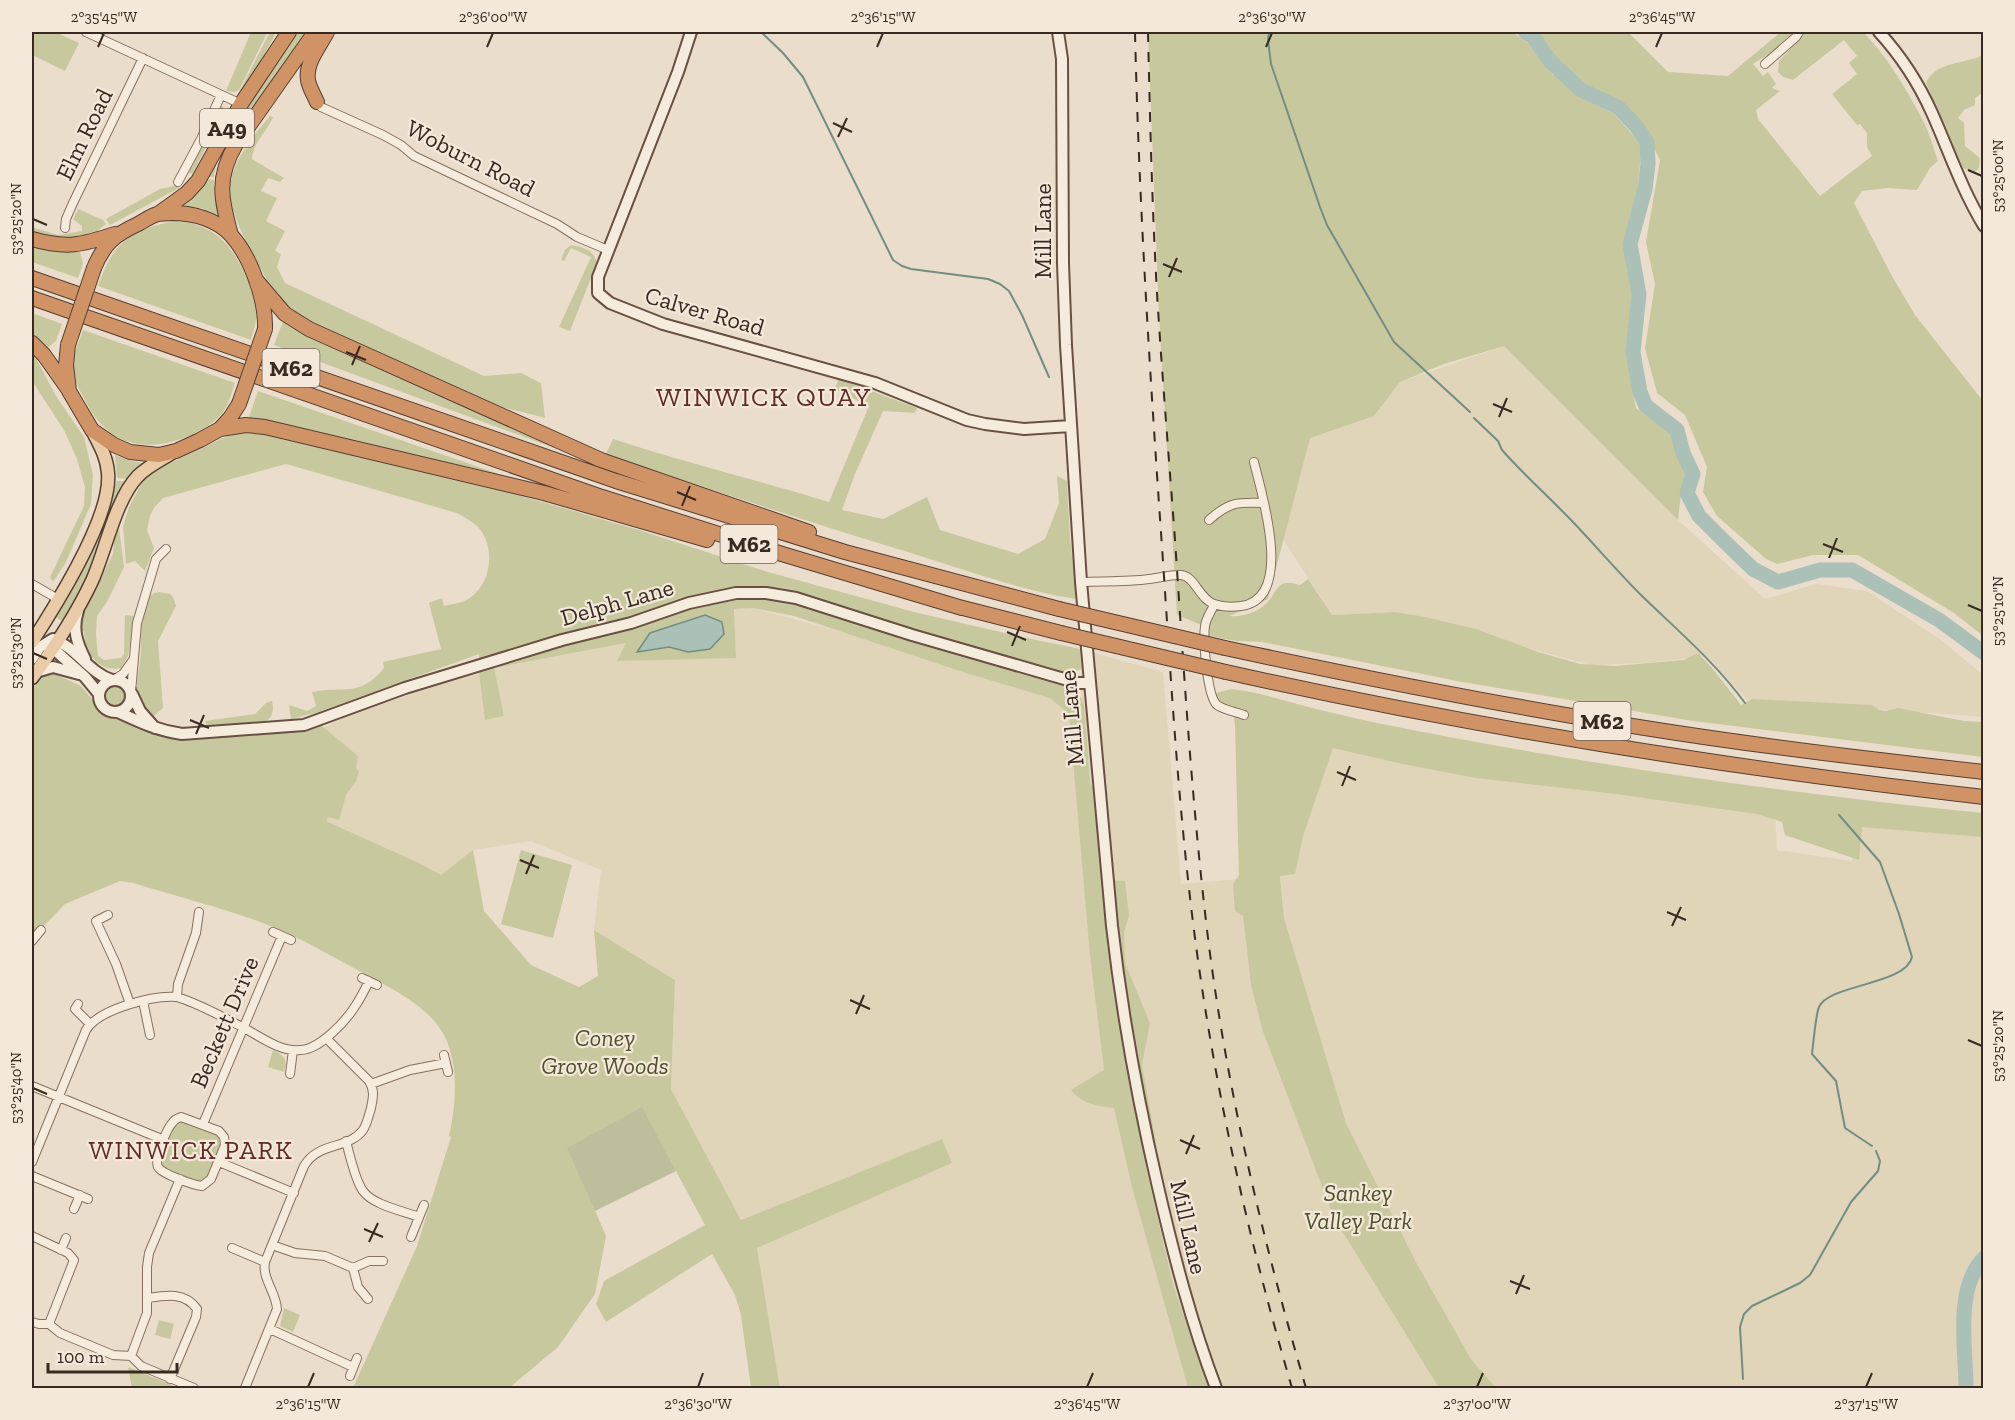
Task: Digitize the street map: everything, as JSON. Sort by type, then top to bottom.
[{"type":"highway","name":"A49","points":[[288,32],[240,104],[198,181],[187,193],[158,214],[120,233],[102,251],[94,268],[68,345],[66,365],[69,391],[92,430],[114,445],[130,452],[159,455],[176,451],[220,429],[239,404],[265,329],[264,306],[256,280],[231,235],[222,196],[222,180],[226,164],[236,144],[315,32]]},
{"type":"highway","points":[[317,102],[308,83],[307,73],[327,32]]},
{"type":"highway","name":"A49","points":[[158,214],[182,213],[200,217],[216,224],[231,235]]},
{"type":"highway","points":[[32,239],[50,244],[76,245],[120,233]]},
{"type":"highway","name":"M62","points":[[32,278],[627,484],[845,552],[1059,609],[1224,648],[1469,698],[1646,728],[1821,753],[1983,772]]},
{"type":"highway","points":[[256,280],[285,314],[309,329],[601,460],[766,518],[964,583]]},
{"type":"highway","name":"M62","points":[[32,298],[613,500],[962,608],[1226,672],[1401,710],[1620,749],[1762,770],[1983,797]]},
{"type":"highway","points":[[32,343],[44,355],[69,391]]},
{"type":"highway","points":[[220,429],[246,425],[266,427],[533,490],[842,579],[962,608]]},
{"type":"main road","name":"A49","points":[[32,642],[99,520],[108,489],[106,460],[92,430]]},
{"type":"main road","name":"A49","points":[[34,675],[51,644],[82,600],[102,558],[117,514],[132,484],[143,472],[176,451]]},
{"type":"street","points":[[86,32],[240,104]]},
{"type":"street","name":"Calver Road","points":[[691,32],[678,72],[597,282],[601,297],[610,303],[663,324],[875,383],[967,420],[1024,429],[1071,426]]},
{"type":"street","name":"Mill Lane","points":[[1058,32],[1062,59],[1064,297],[1071,426],[1089,683],[1117,972],[1141,1113],[1178,1273],[1216,1389]]},
{"type":"street","points":[[1765,64],[1799,32]]},
{"type":"street","points":[[1879,32],[1901,60],[1923,95],[1964,190],[1983,226]]},
{"type":"street","name":"Elm Road","points":[[65,228],[66,219],[143,58]]},
{"type":"street","points":[[178,182],[221,95]]},
{"type":"street","name":"Woburn Road","points":[[317,102],[321,107],[401,145],[414,156],[557,224],[576,237],[608,250]]},
{"type":"street","points":[[1081,582],[1181,575],[1187,576],[1206,600],[1214,604],[1233,607],[1254,602],[1267,588],[1271,558],[1269,530],[1254,462]]},
{"type":"street","points":[[1209,520],[1222,508],[1232,503],[1264,504]]},
{"type":"street","points":[[43,625],[42,634],[85,677],[99,694],[99,699],[105,708],[113,712],[123,710],[130,703],[137,623],[156,559],[166,549]]},
{"type":"street","points":[[32,584],[58,598]]},
{"type":"street","name":"Delph Lane","points":[[118,712],[138,723],[182,734],[304,725],[405,688],[562,640],[631,623],[708,598],[750,592],[796,598],[967,651],[1078,683],[1089,683]]},
{"type":"street","points":[[82,600],[76,617],[76,638],[87,664]]},
{"type":"street","points":[[1214,604],[1204,626],[1208,683],[1216,704],[1244,715]]},
{"type":"street","points":[[32,659],[51,644]]},
{"type":"street","points":[[51,644],[87,664],[104,677],[125,683],[140,711],[156,729]]},
{"type":"street","points":[[99,694],[105,683],[123,674],[134,658]]},
{"type":"street","points":[[34,675],[53,667],[85,677]]},
{"type":"street","points":[[177,997],[178,984],[196,933],[199,912]]},
{"type":"street","points":[[108,915],[94,917],[116,964],[130,1004]]},
{"type":"street","points":[[32,941],[41,930]]},
{"type":"street","name":"Beckett Drive","points":[[273,932],[291,940]]},
{"type":"street","name":"Beckett Drive","points":[[202,1124],[282,936]]},
{"type":"street","points":[[32,1162],[84,1034],[90,1024],[114,1011],[130,1004],[177,997],[271,1043],[293,1050],[313,1047],[326,1038],[356,1009],[369,981]]},
{"type":"street","points":[[143,1002],[150,1036]]},
{"type":"street","points":[[75,1008],[90,1024]]},
{"type":"street","points":[[245,1389],[276,1313],[277,1305],[264,1272],[265,1262],[304,1166],[312,1155],[327,1147],[346,1142],[360,1133],[367,1121],[373,1099],[371,1084],[326,1038]]},
{"type":"street","points":[[290,1075],[293,1050]]},
{"type":"street","points":[[444,1054],[448,1072]]},
{"type":"street","points":[[371,1084],[410,1070],[446,1064]]},
{"type":"street","points":[[32,1086],[164,1140]]},
{"type":"street","points":[[177,1118],[185,1118],[219,1131],[224,1137],[225,1145],[211,1179],[206,1184],[198,1186],[162,1171],[157,1165],[157,1158],[164,1140],[171,1124],[177,1118]]},
{"type":"street","points":[[346,1142],[360,1186],[366,1195],[378,1203],[419,1217]]},
{"type":"street","points":[[219,1162],[294,1193]]},
{"type":"street","points":[[32,1176],[88,1199]]},
{"type":"street","points":[[131,1356],[146,1320],[148,1298],[146,1274],[149,1253],[180,1179]]},
{"type":"street","points":[[74,1209],[80,1196]]},
{"type":"street","points":[[411,1237],[424,1205]]},
{"type":"street","points":[[32,1236],[71,1255],[74,1263],[49,1324]]},
{"type":"street","points":[[61,1250],[66,1238]]},
{"type":"street","points":[[272,1245],[295,1253],[325,1256],[353,1268],[369,1261],[382,1261]]},
{"type":"street","points":[[232,1248],[265,1262]]},
{"type":"street","points":[[353,1268],[358,1287],[368,1299]]},
{"type":"street","points":[[148,1298],[176,1296],[191,1302],[197,1309],[196,1317],[170,1379]]},
{"type":"street","points":[[32,1322],[49,1324],[60,1334],[113,1355],[131,1356],[141,1366],[194,1389]]},
{"type":"street","points":[[270,1329],[353,1368]]},
{"type":"street","points":[[350,1376],[357,1358]]},
{"type":"shaded area","points":[[1504,346],[1678,520],[1765,599],[1816,584],[1867,591],[1941,640],[1983,675],[1983,717],[1746,699],[1707,656],[1645,663],[1591,665],[1395,612],[1332,615],[1283,539],[1310,437],[1374,416],[1400,382]]},
{"type":"shaded area","points":[[753,608],[1082,697],[1080,649],[1163,672],[1181,884],[1239,879],[1251,985],[1262,1029],[1334,1218],[1439,1388],[780,1388],[757,1248],[951,1163],[942,1139],[741,1220],[671,1089],[675,980],[594,930],[601,870],[531,841],[473,850],[441,876],[419,863],[326,821],[277,738],[328,726],[340,719],[451,680],[479,673],[485,719],[504,716],[493,668],[627,643],[618,660],[736,658],[734,609]]},
{"type":"shaded area","points":[[705,615],[722,622],[724,634],[710,649],[688,652],[669,647],[637,652],[650,633]]},
{"type":"shaded area","points":[[1284,722],[1775,813],[1777,850],[1852,861],[1856,820],[1983,829],[1983,1388],[1496,1388],[1471,1359],[1417,1264],[1346,1123],[1284,918],[1278,848]]},
{"type":"green space","points":[[32,32],[55,32],[79,43],[65,71],[32,55]]},
{"type":"green space","points":[[251,32],[267,33],[239,90],[226,91]]},
{"type":"green space","points":[[270,32],[275,32],[274,37],[244,90],[238,94]]},
{"type":"green space","points":[[296,32],[309,32],[227,143],[216,165],[214,177],[206,177],[230,131]]},
{"type":"green space","points":[[1148,32],[1512,32],[1529,44],[1553,75],[1558,63],[1552,55],[1544,59],[1530,41],[1515,32],[1628,32],[1668,72],[1728,76],[1781,32],[1793,32],[1775,50],[1753,64],[1763,76],[1768,72],[1776,84],[1772,88],[1780,91],[1756,110],[1758,119],[1820,196],[1872,156],[1867,147],[1867,133],[1860,124],[1857,125],[1832,94],[1857,74],[1849,63],[1857,56],[1844,40],[1793,80],[1783,77],[1778,72],[1779,61],[1806,32],[1863,32],[1888,61],[1909,95],[1926,128],[1938,161],[1930,168],[1917,190],[1887,188],[1862,191],[1854,203],[1915,315],[1983,401],[1983,636],[1954,613],[1858,555],[1813,555],[1777,564],[1766,559],[1717,516],[1703,492],[1707,467],[1685,415],[1657,393],[1645,348],[1655,284],[1646,242],[1660,160],[1646,136],[1628,116],[1583,83],[1570,89],[1576,95],[1613,113],[1642,145],[1637,195],[1624,243],[1633,297],[1626,353],[1636,408],[1671,434],[1686,476],[1678,520],[1504,346],[1444,364],[1400,382],[1374,416],[1310,438],[1268,599],[1229,616],[1253,612],[1266,604],[1282,584],[1300,585],[1308,579],[1332,615],[1395,612],[1425,617],[1476,629],[1538,652],[1580,664],[1615,666],[1684,660],[1698,653],[1741,705],[1752,699],[1872,705],[1879,710],[1898,708],[1964,721],[1983,722],[1983,757],[1693,721],[1457,681],[1262,642],[1237,641],[1209,636],[1204,626],[1177,615],[1159,316]]},
{"type":"green space","points":[[1983,55],[1983,92],[1975,98],[1975,105],[1964,110],[1958,118],[1964,123],[1965,146],[1980,158],[1979,168],[1974,173],[1963,168],[1926,83],[1937,70]]},
{"type":"green space","points":[[220,102],[225,111],[192,174],[187,171]]},
{"type":"green space","points":[[270,116],[273,117],[255,147],[252,159],[284,178],[280,182],[268,178],[261,191],[277,198],[266,221],[285,231],[275,251],[281,254],[277,267],[285,283],[484,376],[521,373],[541,383],[545,418],[487,403],[453,389],[318,327],[282,303],[270,286],[245,239],[231,202],[234,171],[241,155]]},
{"type":"green space","points":[[204,179],[214,180],[216,215],[201,208],[178,206]]},
{"type":"green space","points":[[176,183],[179,188],[110,225],[106,219],[160,189],[174,186]]},
{"type":"green space","points":[[78,209],[103,220],[106,224],[97,231],[79,236],[77,241],[32,234],[32,227],[58,235],[82,231],[82,226],[73,219]]},
{"type":"green space","points":[[177,221],[203,227],[213,233],[222,239],[236,257],[257,304],[251,340],[98,286],[110,258],[126,240],[147,228]]},
{"type":"green space","points":[[571,245],[591,252],[597,263],[570,331],[559,327],[591,257],[571,248],[564,261],[561,260],[565,250]]},
{"type":"green space","points":[[32,246],[58,252],[80,252],[83,264],[78,278],[32,262]]},
{"type":"green space","points":[[32,313],[62,324],[56,341],[45,350],[32,336]]},
{"type":"green space","points":[[284,319],[558,446],[557,449],[274,345]]},
{"type":"green space","points":[[83,330],[235,383],[227,406],[222,414],[209,425],[189,436],[173,441],[142,444],[128,442],[116,436],[94,415],[75,378],[73,360]]},
{"type":"green space","points":[[32,347],[41,356],[37,360],[56,396],[84,437],[93,475],[91,504],[66,562],[53,582],[50,577],[84,506],[85,487],[77,459],[64,430],[32,381]]},
{"type":"green space","points":[[839,379],[917,408],[915,413],[883,411],[842,510],[883,519],[927,497],[940,530],[1018,554],[1045,539],[1059,503],[1057,476],[1067,481],[1070,538],[1077,599],[995,580],[606,454],[613,439],[829,502],[869,406],[834,389]]},
{"type":"green space","points":[[258,391],[537,487],[248,420]]},
{"type":"green space","points":[[234,433],[266,433],[502,490],[642,531],[768,572],[918,613],[1080,649],[1081,669],[1070,674],[1040,668],[779,590],[746,587],[711,592],[723,601],[769,600],[814,610],[901,639],[1078,692],[1084,705],[1090,783],[1104,807],[1109,880],[1125,881],[1129,916],[1124,932],[1125,963],[1150,1023],[1142,1065],[1156,1143],[1145,1163],[1173,1285],[1209,1388],[1188,1388],[1132,1187],[1114,1108],[1090,1104],[1071,1090],[1104,1070],[1090,955],[1069,714],[1050,698],[966,673],[794,616],[753,608],[734,609],[736,658],[617,661],[626,643],[494,668],[504,716],[485,720],[479,654],[315,713],[291,719],[289,705],[307,711],[316,706],[312,692],[358,687],[375,678],[384,668],[383,662],[441,649],[429,603],[442,598],[444,606],[468,599],[483,582],[487,573],[489,553],[483,534],[477,526],[457,513],[286,464],[163,498],[150,516],[147,530],[154,548],[145,571],[135,561],[126,564],[123,526],[129,507],[144,479],[157,469]]},
{"type":"green space","points":[[115,455],[130,461],[145,463],[128,479],[117,478]]},
{"type":"green space","points":[[117,481],[127,481],[90,573],[62,621],[55,617],[105,524]]},
{"type":"green space","points":[[119,528],[124,567],[107,602],[97,616],[96,635],[98,656],[104,660],[121,658],[124,654],[125,615],[134,616],[128,656],[121,668],[114,669],[102,666],[89,653],[82,642],[85,641],[84,631],[81,632],[80,619],[113,554],[114,541]]},
{"type":"green space","points":[[159,592],[170,594],[176,606],[158,641],[163,708],[154,716],[140,701],[137,681],[143,614],[149,597]]},
{"type":"green space","name":"Coney Grove Woods","points":[[46,670],[81,686],[103,712],[162,737],[279,732],[322,726],[358,756],[356,768],[359,771],[356,781],[346,795],[339,820],[328,817],[326,821],[441,875],[473,850],[484,911],[531,965],[579,987],[598,976],[594,930],[675,980],[671,1089],[741,1220],[942,1139],[952,1163],[757,1248],[780,1388],[751,1388],[741,1315],[735,1295],[712,1254],[606,1322],[596,1304],[604,1281],[705,1225],[642,1108],[568,1148],[606,1236],[595,1294],[558,1347],[509,1388],[353,1388],[417,1246],[451,1137],[449,1136],[455,1086],[453,1060],[445,1037],[421,1008],[400,993],[297,938],[239,914],[133,883],[120,881],[65,904],[32,938],[32,689]]},
{"type":"green space","points":[[115,686],[122,689],[125,696],[122,703],[115,706],[108,703],[105,696],[108,689]]},
{"type":"green space","name":"Sankey Valley Park","points":[[1232,689],[1374,722],[1582,760],[1782,790],[1983,813],[1983,837],[1862,827],[1859,860],[1785,835],[1782,822],[1757,814],[1616,794],[1476,778],[1333,748],[1303,836],[1295,874],[1280,876],[1284,918],[1346,1123],[1417,1264],[1471,1359],[1496,1388],[1439,1388],[1334,1218],[1262,1029],[1251,985],[1243,916],[1235,911],[1233,884],[1239,875],[1234,714],[1221,710],[1216,693]]},
{"type":"green space","points":[[272,701],[272,714],[263,723],[208,728],[205,721],[255,714],[266,703]]},
{"type":"green space","points":[[521,850],[572,865],[553,938],[501,924]]},
{"type":"green space","points":[[273,1050],[284,1058],[286,1064],[284,1072],[268,1067]]},
{"type":"green space","points":[[642,1107],[676,1171],[595,1211],[567,1148]]},
{"type":"green space","points":[[183,1120],[218,1134],[221,1140],[208,1177],[203,1181],[193,1181],[164,1168],[160,1159],[174,1125]]},
{"type":"green space","points":[[284,1308],[300,1315],[293,1332],[280,1326]]},
{"type":"green space","points":[[159,1320],[174,1324],[170,1339],[155,1335]]},
{"type":"green space","points":[[128,1367],[179,1388],[132,1388]]},
{"type":"waterway","points":[[761,32],[803,77],[893,260],[911,269],[988,279],[1000,284],[1009,291],[1022,315],[1049,377]]},
{"type":"waterway","points":[[1269,32],[1271,64],[1327,225],[1394,342],[1470,412]]},
{"type":"waterway","points":[[1525,32],[1533,37],[1551,62],[1581,90],[1618,107],[1647,142],[1648,164],[1645,189],[1630,244],[1639,294],[1633,352],[1640,392],[1646,406],[1677,430],[1683,453],[1693,474],[1687,493],[1699,516],[1753,569],[1778,582],[1820,570],[1852,570],[1939,620],[1984,653]]},
{"type":"waterway","points":[[1474,418],[1498,441],[1510,459],[1632,586],[1708,660],[1745,703]]},
{"type":"waterway","points":[[1839,815],[1880,862],[1912,957],[1907,966],[1896,973],[1837,993],[1826,999],[1818,1010],[1812,1054],[1836,1081],[1845,1128],[1872,1146]]},
{"type":"waterway","points":[[1743,1379],[1740,1327],[1744,1314],[1752,1306],[1800,1283],[1810,1275],[1851,1202],[1878,1171],[1880,1161],[1876,1151]]},
{"type":"waterway","points":[[1966,1388],[1965,1302],[1975,1271],[1984,1258]]},
{"type":"railway","points":[[1135,32],[1142,225],[1153,418],[1176,743],[1189,889],[1203,995],[1223,1109],[1248,1221],[1292,1388]]},
{"type":"railway","points":[[1148,32],[1152,195],[1159,324],[1189,739],[1208,938],[1225,1052],[1248,1165],[1275,1277],[1306,1388]]},
{"type":"district","name":"WINWICK QUAY","points":[[764,397]]},
{"type":"district","name":"WINWICK PARK","points":[[191,1150]]}]
